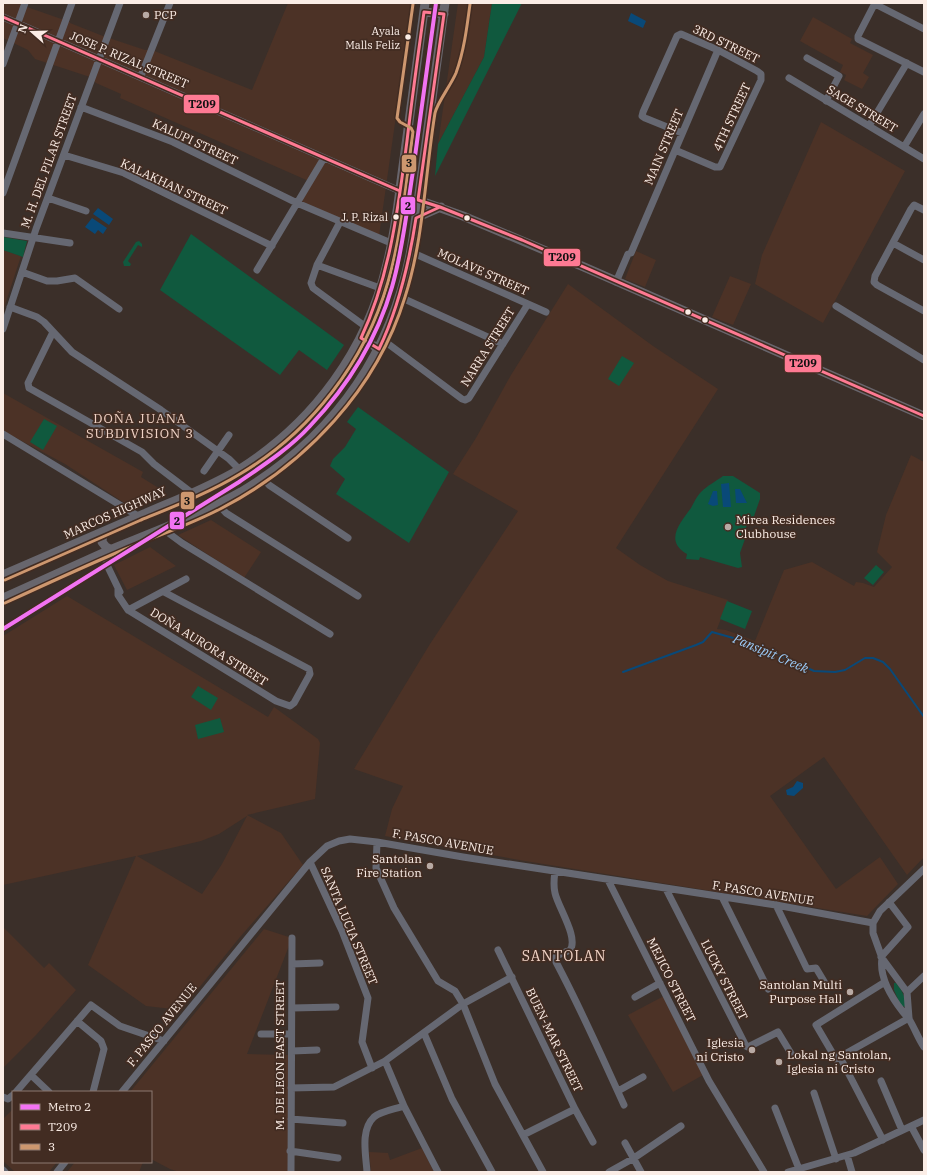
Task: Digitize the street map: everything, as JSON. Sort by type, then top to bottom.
[{"type":"main road","points":[[3,598],[218,504],[263,478],[293,456],[326,426],[354,391],[383,340],[400,297],[411,252],[446,3]]},
{"type":"main road","points":[[424,8],[444,14]]},
{"type":"main road","name":"MARCOS HIGHWAY","points":[[3,575],[192,493],[239,469],[270,448],[312,410],[334,382],[361,338],[366,327],[380,288],[391,243],[400,191],[424,8]]},
{"type":"main road","points":[[418,200],[441,207],[924,416]]},
{"type":"main road","points":[[416,218],[441,207]]},
{"type":"main road","points":[[361,338],[379,349]]},
{"type":"main road","points":[[103,532],[102,542],[106,547],[105,553]]},
{"type":"main road","points":[[92,536],[100,544],[105,553]]},
{"type":"street","points":[[3,64],[19,24],[25,3]]},
{"type":"street","points":[[3,193],[72,3]]},
{"type":"street","name":"M. H. DEL PILAR STREET","points":[[3,329],[33,237],[98,58],[120,3]]},
{"type":"street","points":[[141,76],[170,3]]},
{"type":"street","points":[[924,29],[875,3],[858,36],[860,41],[924,72]]},
{"type":"street","name":"JOSE P. RIZAL STREET","points":[[3,17],[141,76],[400,191]]},
{"type":"street","name":"3RD STREET","points":[[682,133],[645,118],[642,112],[676,36],[681,34],[718,50],[757,71],[761,74],[761,80]]},
{"type":"street","name":"MAIN STREET","points":[[619,283],[632,256],[631,253],[718,50]]},
{"type":"street","points":[[808,58],[837,74],[839,79],[826,101]]},
{"type":"street","points":[[869,126],[907,63]]},
{"type":"street","name":"SAGE STREET","points":[[789,78],[924,159]]},
{"type":"street","name":"4TH STREET","points":[[675,150],[715,167],[720,167],[761,80]]},
{"type":"street","name":"KALUPI STREET","points":[[81,107],[173,142],[297,203]]},
{"type":"street","points":[[904,147],[924,114]]},
{"type":"street","name":"KALAKHAN STREET","points":[[64,155],[124,173],[272,246]]},
{"type":"street","points":[[257,270],[324,158]]},
{"type":"street","points":[[48,198],[86,211]]},
{"type":"street","points":[[297,203],[391,243]]},
{"type":"street","points":[[924,210],[914,206],[875,276],[874,282],[924,311]]},
{"type":"street","points":[[340,222],[317,265],[311,283],[313,288],[366,327]]},
{"type":"street","points":[[3,233],[70,243]]},
{"type":"street","points":[[893,243],[924,260]]},
{"type":"street","name":"MOLAVE STREET","points":[[411,252],[546,312]]},
{"type":"street","points":[[317,265],[380,288]]},
{"type":"street","points":[[22,272],[47,281],[75,278],[119,309]]},
{"type":"street","points":[[400,297],[503,344]]},
{"type":"street","name":"NARRA STREET","points":[[383,340],[462,400],[465,400],[469,398],[528,304]]},
{"type":"street","points":[[836,306],[924,360]]},
{"type":"street","points":[[10,307],[37,317],[72,352],[161,410],[239,469]]},
{"type":"street","points":[[53,332],[28,384],[29,388],[142,452],[154,464],[192,493]]},
{"type":"street","points":[[3,434],[138,516]]},
{"type":"street","points":[[204,471],[229,435]]},
{"type":"street","points":[[263,478],[269,485],[348,538]]},
{"type":"street","points":[[218,504],[226,513],[358,596]]},
{"type":"street","points":[[163,529],[176,539],[330,634]]},
{"type":"street","points":[[105,553],[107,565],[118,590],[118,595],[128,610],[186,579]]},
{"type":"street","name":"DOÑA AURORA STREET","points":[[128,610],[276,700],[290,706],[294,703],[310,674],[309,669],[164,592]]},
{"type":"street","name":"F. PASCO AVENUE","points":[[123,1091],[310,862],[327,846],[339,841],[350,839],[377,842],[608,880],[776,905],[873,923]]},
{"type":"street","points":[[377,842],[376,868],[394,908],[438,981],[455,991],[463,1004],[495,1084],[543,1172]]},
{"type":"street","name":"SANTA LUCIA STREET","points":[[310,862],[342,931],[368,998],[362,1042],[372,1068]]},
{"type":"street","points":[[924,870],[889,902],[876,916],[873,923],[873,933],[881,958],[881,967],[885,982],[894,998],[909,1018],[916,1035],[924,1047]]},
{"type":"street","points":[[555,871],[553,883],[555,895],[573,942],[570,950],[556,956],[555,959],[587,1022],[609,1075],[624,1106]]},
{"type":"street","name":"MEJICO STREET","points":[[608,880],[709,1081],[764,1172]]},
{"type":"street","name":"LUCKY STREET","points":[[666,889],[746,1046],[753,1045],[778,1032],[792,1055]]},
{"type":"street","points":[[722,898],[768,989]]},
{"type":"street","points":[[881,958],[908,927],[889,902]]},
{"type":"street","points":[[776,905],[807,970],[816,968],[825,983]]},
{"type":"street","name":"M. DE LEON EAST STREET","points":[[291,1172],[292,938]]},
{"type":"street","name":"BUEN-MAR STREET","points":[[498,950],[575,1109],[523,1135]]},
{"type":"street","points":[[881,958],[907,992],[909,1018]]},
{"type":"street","points":[[292,964],[320,963]]},
{"type":"street","points":[[907,992],[924,976]]},
{"type":"street","points":[[291,1088],[334,1087],[372,1068],[385,1061],[463,1004],[512,977]]},
{"type":"street","points":[[885,982],[816,1025],[836,1059],[909,1018]]},
{"type":"street","points":[[635,997],[660,983]]},
{"type":"street","points":[[17,1091],[91,1005],[120,1026],[164,1041]]},
{"type":"street","points":[[292,1008],[336,1007]]},
{"type":"street","points":[[77,1021],[101,1041],[104,1048],[93,1091]]},
{"type":"street","points":[[424,1033],[452,1099],[492,1172]]},
{"type":"street","points":[[261,1034],[291,1034]]},
{"type":"street","points":[[292,1051],[317,1050]]},
{"type":"street","points":[[840,1057],[883,1140]]},
{"type":"street","points":[[385,1061],[404,1106],[438,1172]]},
{"type":"street","points":[[31,1075],[48,1091]]},
{"type":"street","points":[[618,1091],[643,1077]]},
{"type":"street","points":[[882,1082],[902,1130]]},
{"type":"street","points":[[814,1094],[836,1159]]},
{"type":"street","points":[[3,1097],[8,1099],[12,1096]]},
{"type":"street","points":[[367,1172],[365,1146],[367,1126],[375,1116],[404,1106]]},
{"type":"street","points":[[775,1108],[799,1169]]},
{"type":"street","points":[[575,1109],[594,1142]]},
{"type":"street","points":[[291,1119],[343,1122]]},
{"type":"street","points":[[788,1172],[847,1155],[883,1140],[924,1120]]},
{"type":"street","points":[[609,1172],[634,1158],[682,1126]]},
{"type":"street","points":[[911,1126],[924,1150]]},
{"type":"street","points":[[625,1143],[641,1172]]},
{"type":"street","points":[[290,1151],[338,1158]]},
{"type":"street","points":[[847,1155],[852,1172]]},
{"type":"street","points":[[56,1172],[64,1163]]},
{"type":"shaded area","points":[[3,3],[26,3],[27,7],[70,22],[103,36],[145,50],[152,50],[252,90],[288,3],[412,3],[379,236],[301,201],[311,182],[120,98],[121,94],[96,83],[90,77],[35,59],[28,50],[3,38]]},
{"type":"shaded area","points":[[458,3],[492,3],[484,57],[438,144]]},
{"type":"shaded area","points":[[813,17],[852,39],[850,43],[873,55],[863,73],[869,77],[862,89],[844,80],[846,75],[840,72],[843,65],[800,41]]},
{"type":"shaded area","points":[[821,122],[905,171],[823,323],[755,284],[762,255]]},
{"type":"shaded area","points":[[3,250],[21,256],[3,311]]},
{"type":"shaded area","points":[[636,251],[656,260],[645,287],[625,279]]},
{"type":"shaded area","points":[[730,276],[751,284],[733,325],[712,317]]},
{"type":"shaded area","points":[[568,284],[653,346],[718,389],[616,548],[640,565],[668,581],[728,600],[717,629],[726,630],[755,641],[784,570],[812,562],[854,586],[856,582],[874,587],[892,567],[877,552],[886,515],[911,455],[924,462],[924,857],[907,875],[824,757],[770,796],[836,889],[880,857],[898,884],[867,916],[525,861],[385,836],[392,809],[403,786],[354,769],[430,644],[518,511],[453,474],[476,438],[511,375]]},
{"type":"shaded area","points":[[3,393],[143,472],[141,477],[165,492],[129,506],[65,464],[3,431]]},
{"type":"shaded area","points":[[211,520],[261,552],[244,578],[178,535]]},
{"type":"shaded area","points":[[150,547],[176,566],[127,590],[114,565]]},
{"type":"shaded area","points":[[67,596],[268,717],[274,707],[318,739],[320,743],[315,799],[247,815],[281,833],[303,865],[240,937],[181,1010],[146,1006],[88,965],[136,856],[3,885],[3,636]],"holes":[[[247,816],[222,864],[202,894],[137,856],[201,841],[219,834]]]},
{"type":"shaded area","points":[[3,927],[44,968],[49,963],[76,990],[36,1035],[3,1068]]},
{"type":"shaded area","points":[[264,929],[292,938],[247,1054],[290,1055],[288,1172],[179,1172],[170,1169],[152,1160],[152,1091],[131,1091]]},
{"type":"shaded area","points":[[664,996],[703,1075],[673,1092],[628,1015]]},
{"type":"shaded area","points":[[12,1110],[12,1163],[56,1163],[49,1172],[15,1172],[3,1161],[3,1119]]},
{"type":"shaded area","points":[[422,1148],[434,1172],[371,1172],[369,1152],[388,1153],[390,1160]]},
{"type":"shaded area","points":[[74,1163],[143,1163],[139,1172],[67,1172]]},
{"type":"green space","points":[[492,3],[522,3],[435,176],[438,144],[484,57]]},
{"type":"green space","points":[[191,234],[344,345],[327,370],[299,350],[280,375],[160,290]]},
{"type":"green space","points":[[3,237],[27,241],[23,257],[3,250]]},
{"type":"green space","points":[[139,241],[142,244],[142,247],[138,245],[128,261],[131,264],[130,266],[124,266],[123,262],[136,242]]},
{"type":"green space","points":[[622,356],[634,363],[619,386],[608,379]]},
{"type":"green space","points":[[358,407],[449,472],[409,543],[336,494],[345,479],[330,466],[333,459],[345,447],[356,429],[347,422]]},
{"type":"green space","points":[[44,419],[57,426],[43,450],[30,442]]},
{"type":"green space","points":[[723,476],[733,476],[760,493],[760,499],[753,519],[747,525],[744,534],[745,539],[740,553],[742,567],[738,568],[700,557],[699,560],[686,559],[687,554],[680,549],[675,538],[676,532],[682,520],[699,494]]},
{"type":"green space","points":[[876,565],[884,572],[873,585],[864,578]]},
{"type":"green space","points":[[727,601],[752,611],[745,629],[720,619]]},
{"type":"green space","points":[[198,686],[218,698],[211,710],[191,697]]},
{"type":"green space","points":[[220,718],[224,732],[198,739],[195,725]]},
{"type":"green space","points":[[894,983],[896,983],[902,991],[906,1007],[901,1006],[894,990]]},
{"type":"water","points":[[631,13],[646,21],[643,28],[628,21]]},
{"type":"water","points":[[98,208],[113,219],[109,225],[93,214]]},
{"type":"water","points":[[92,218],[107,228],[103,234],[98,230],[95,234],[85,227]]},
{"type":"water","points":[[729,483],[731,507],[723,507],[721,484]]},
{"type":"water","points":[[735,489],[740,489],[747,503],[736,503]]},
{"type":"water","points":[[713,491],[717,491],[718,505],[713,506],[708,504]]},
{"type":"water","points":[[797,781],[803,783],[803,788],[794,796],[787,795],[786,790],[793,787]]},
{"type":"waterway","name":"Pansipit Creek","points":[[623,672],[703,642],[712,632],[751,643],[814,671],[835,672],[845,670],[865,658],[873,658],[883,662],[890,669],[924,717]]},
{"type":"metro line","name":"2","points":[[3,629],[267,463],[294,442],[310,426],[324,411],[348,379],[369,344],[378,325],[386,306],[396,273],[407,214],[436,3]]},
{"type":"transit line","name":"3","points":[[5,580],[192,499],[240,474],[266,457],[290,438],[312,416],[350,367],[365,340],[378,311],[388,282],[397,245],[413,132],[411,128],[400,122],[397,118],[413,4]]},
{"type":"transit line","name":"3","points":[[5,603],[108,556],[198,520],[253,490],[282,469],[309,446],[357,393],[376,363],[393,331],[405,297],[420,229],[435,113],[438,104],[454,78],[459,65],[465,39],[470,4]]},
{"type":"transit line","name":"T209","points":[[424,12],[444,14],[418,200],[440,207],[416,218],[410,252],[398,301],[379,349],[361,338],[379,291],[392,242],[424,12]]},
{"type":"transit line","name":"T209","points":[[3,17],[400,191]]},
{"type":"transit line","name":"T209","points":[[440,207],[522,240],[924,416]]},
{"type":"place","name":"PCP","points":[[146,15]]},
{"type":"place","name":"Ayala Malls Feliz","points":[[408,37]]},
{"type":"place","name":"J. P. Rizal","points":[[396,217]]},
{"type":"place","name":"Mirea Residences Clubhouse","points":[[728,527]]},
{"type":"place","name":"Santolan Fire Station","points":[[430,866]]},
{"type":"place","name":"Santolan Multi Purpose Hall","points":[[850,992]]},
{"type":"place","name":"Iglesia ni Cristo","points":[[752,1050]]},
{"type":"place","name":"Lokal ng Santolan, Iglesia ni Cristo","points":[[779,1062]]},
{"type":"district","name":"DOÑA JUANA SUBDIVISION 3","points":[[140,426]]},
{"type":"district","name":"SANTOLAN","points":[[564,956]]}]
